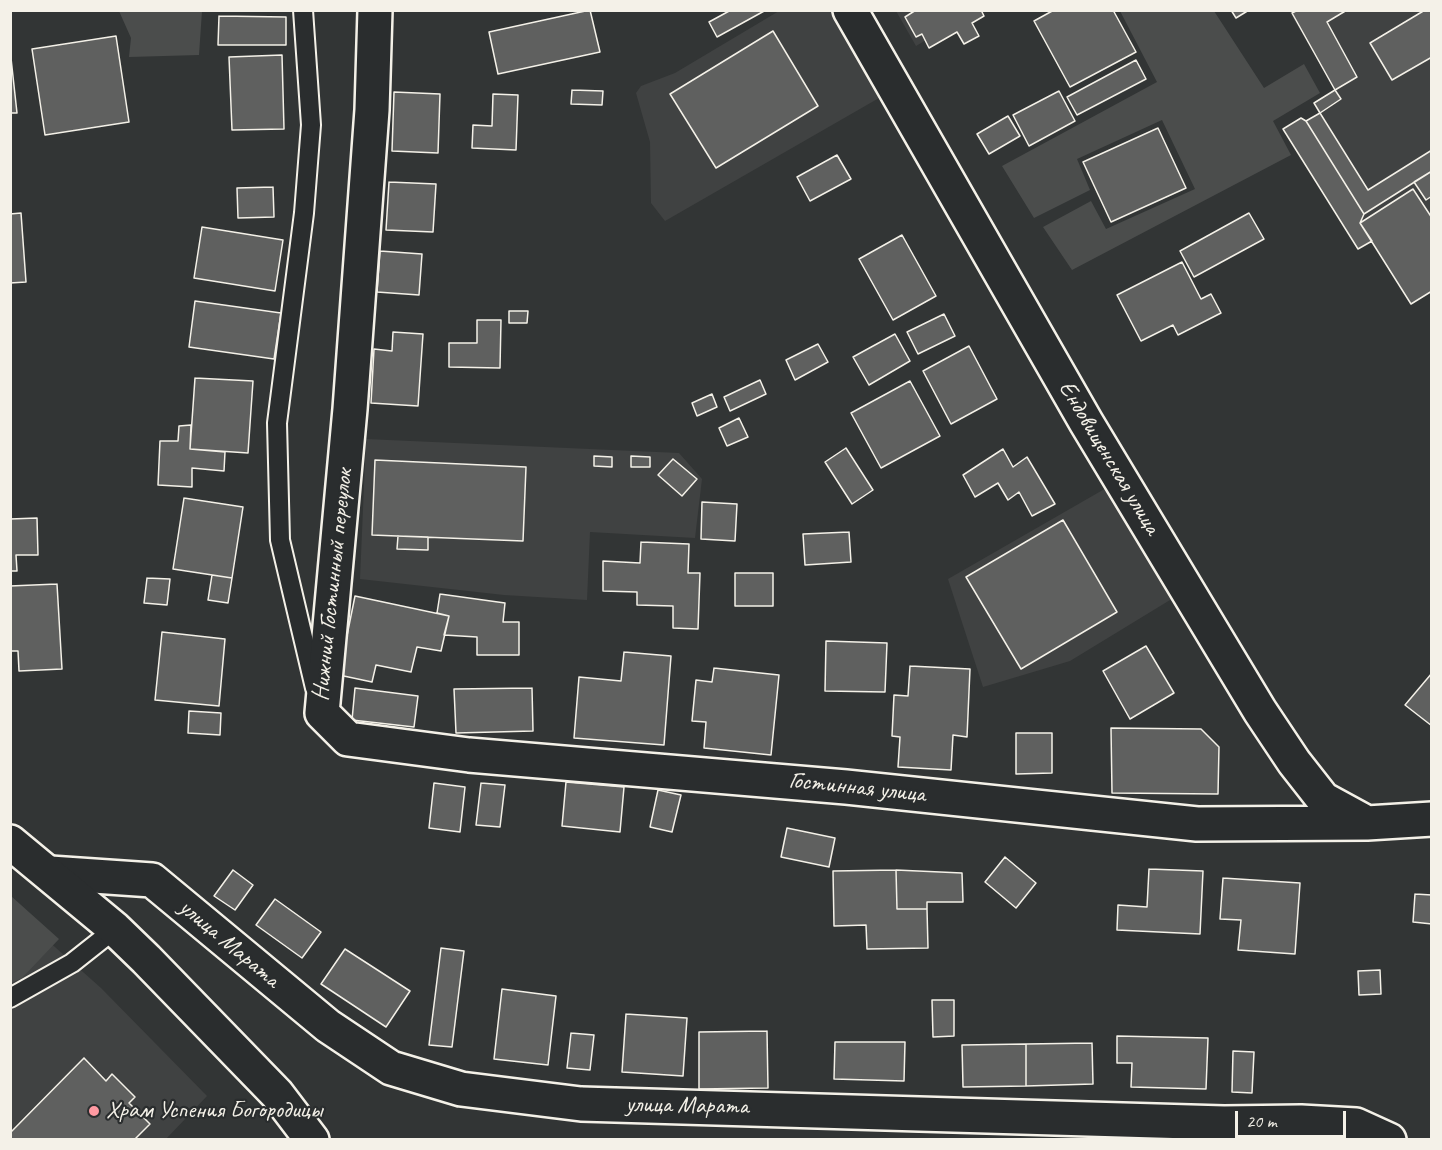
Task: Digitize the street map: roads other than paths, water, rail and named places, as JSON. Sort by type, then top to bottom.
[{"type":"street","name":"Нижний Гостинный переулок","points":[[321,713],[350,409],[371,122],[375,10]]},
{"type":"street","name":"Ендовищенская улица","points":[[850,10],[1086,422],[1260,711],[1323,800],[1367,823]]},
{"type":"street","name":"Гостинная улица","points":[[321,713],[348,739],[469,755],[846,786],[1197,824],[1367,823]]},
{"type":"street","points":[[1367,823],[1431,819]]},
{"type":"street","points":[[10,842],[115,929],[278,1094],[312,1140]]},
{"type":"street","name":"улица Марата","points":[[50,873],[152,880],[328,1026],[391,1068],[461,1089],[581,1104],[1356,1125],[1389,1140]]},
{"type":"lane","name":"Нижний Гостинный переулок","points":[[303,10],[311,125],[304,213],[289,312],[277,423],[280,540],[321,713]]},
{"type":"lane","points":[[10,998],[72,963],[115,929]]},
{"type":"place","name":"Храм Успения Богородицы","points":[[94,1111]]}]
